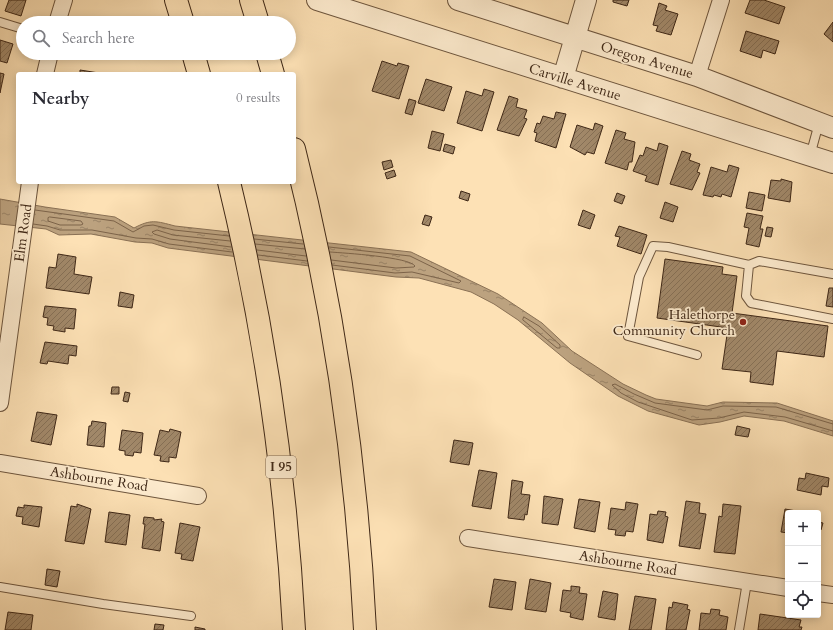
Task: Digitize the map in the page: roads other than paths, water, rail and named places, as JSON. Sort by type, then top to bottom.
[{"type":"highway","points":[[251,0],[256,16]]},
{"type":"highway","points":[[195,60],[199,72]]},
{"type":"highway","points":[[269,60],[272,72]]},
{"type":"highway","points":[[296,159],[330,314],[348,432],[355,489],[365,630]]},
{"type":"highway","name":"I 95","points":[[229,184],[256,304],[271,389],[282,481],[294,630]]},
{"type":"street","points":[[59,16],[64,0]]},
{"type":"street","name":"Carville Avenue","points":[[317,0],[833,163]]},
{"type":"street","name":"Oregon Avenue","points":[[458,0],[697,76],[826,126]]},
{"type":"street","points":[[563,78],[586,0]]},
{"type":"street","points":[[697,76],[721,0]]},
{"type":"street","points":[[45,72],[48,60]]},
{"type":"street","name":"Elm Road","points":[[0,403],[30,184]]},
{"type":"street","name":"Ashbourne Road","points":[[0,463],[198,496]]},
{"type":"street","name":"Ashbourne Road","points":[[468,538],[785,588]]},
{"type":"street","points":[[821,593],[833,595]]},
{"type":"lane","points":[[0,22],[16,27]]},
{"type":"lane","points":[[810,156],[826,126]]},
{"type":"lane","points":[[697,354],[628,336],[639,277],[653,246],[668,247],[749,265],[758,261],[833,274]]},
{"type":"lane","points":[[749,265],[746,296],[751,303],[833,319]]},
{"type":"lane","points":[[739,630],[747,582]]},
{"type":"lane","points":[[0,587],[191,616]]},
{"type":"water","points":[[0,199],[115,217],[134,228],[149,222],[158,222],[175,226],[411,252],[498,294],[542,323],[572,351],[623,384],[646,395],[656,399],[707,406],[723,402],[777,403],[833,421],[833,436],[784,421],[744,416],[699,425],[648,411],[618,396],[570,363],[518,320],[494,304],[471,292],[419,278],[396,277],[168,248],[152,243],[135,242],[91,234],[59,235],[46,229],[0,224]]},
{"type":"place","name":"Halethorpe Community Church","points":[[743,322]]}]
